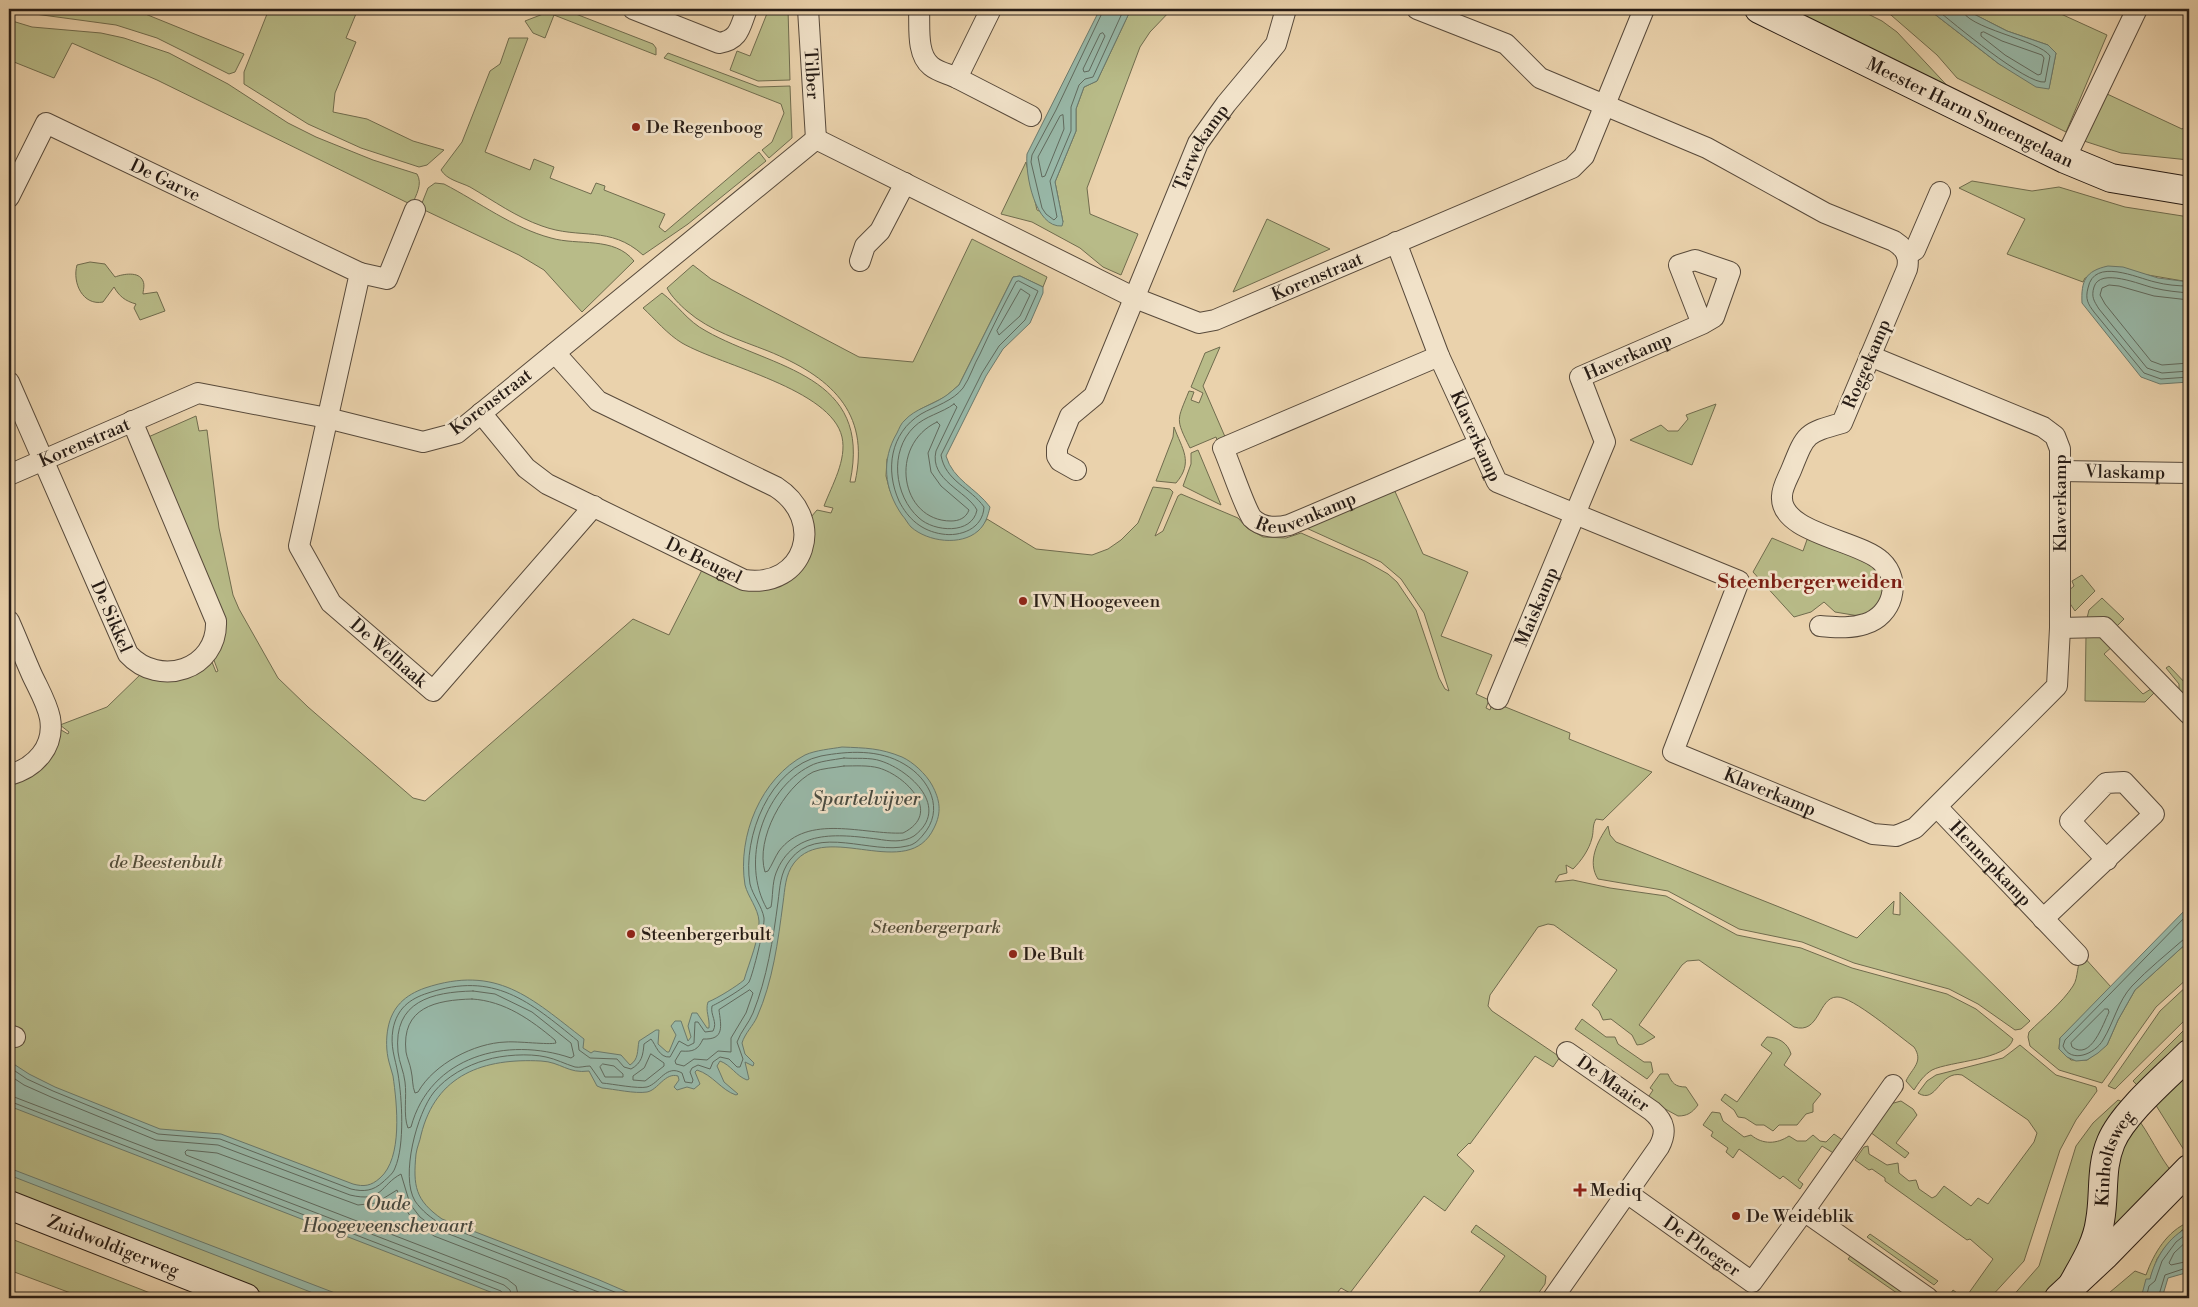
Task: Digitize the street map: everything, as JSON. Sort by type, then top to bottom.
[{"type":"street","points":[[633,9],[719,43],[730,41],[736,35],[747,9]]},
{"type":"street","name":"Tilber","points":[[808,9],[816,138]]},
{"type":"street","points":[[919,9],[922,50],[925,59],[934,68],[1031,116]]},
{"type":"street","points":[[957,78],[991,9]]},
{"type":"street","name":"Tarwekamp","points":[[1076,470],[1060,461],[1057,456],[1057,448],[1070,416],[1094,396],[1198,143],[1226,104],[1276,44],[1286,9]]},
{"type":"street","points":[[1417,9],[1506,44],[1540,78],[1707,148],[1825,213],[1900,245],[1907,255]]},
{"type":"street","name":"Korenstraat","points":[[9,475],[198,393],[327,418],[423,442],[457,433],[816,138],[1135,298],[1199,323],[1214,320],[1572,168],[1584,156],[1644,9]]},
{"type":"street","name":"Meester Harm Smeengelaan","points":[[1759,9],[2065,159],[2111,178],[2189,192]]},
{"type":"street","points":[[2065,159],[2137,9]]},
{"type":"street","name":"De Garve","points":[[9,197],[16,164],[46,123],[360,273],[387,279],[416,210]]},
{"type":"street","points":[[860,262],[865,246],[880,231],[905,183]]},
{"type":"street","name":"Roggekamp","points":[[1820,626],[1850,628],[1867,624],[1890,605],[1893,592],[1892,577],[1883,562],[1869,551],[1804,527],[1787,514],[1782,496],[1801,445],[1812,432],[1842,423],[1907,269],[1907,255],[1915,250],[1940,192]]},
{"type":"street","name":"Klaverkamp","points":[[1396,242],[1439,356],[1497,482],[1739,581],[1673,752],[1873,834],[1896,836],[1906,834],[1916,828],[2057,686],[2060,628],[2060,448],[2058,441],[2050,430],[1870,356]]},
{"type":"street","points":[[327,418],[360,273]]},
{"type":"street","name":"Haverkamp","points":[[1576,515],[1606,442],[1580,377],[1702,324]]},
{"type":"street","name":"De Beugel","points":[[481,413],[530,472],[547,484],[744,580],[764,581],[784,572],[797,560],[804,541],[803,520],[794,501],[776,487],[598,402],[555,353]]},
{"type":"street","name":"Reuvenkamp","points":[[1439,356],[1223,448],[1252,517],[1268,526],[1290,525],[1480,444]]},
{"type":"street","points":[[9,382],[42,460]]},
{"type":"street","name":"De Welhaak","points":[[327,418],[298,546],[331,603],[433,691],[594,506]]},
{"type":"street","name":"De Sikkel","points":[[42,460],[128,654],[139,664],[153,671],[172,671],[189,666],[202,658],[212,645],[216,621],[132,421]]},
{"type":"street","name":"Vlaskamp","points":[[2060,471],[2189,473]]},
{"type":"street","name":"Maiskamp","points":[[1498,699],[1576,515]]},
{"type":"street","points":[[9,621],[46,707],[50,730],[48,741],[37,760],[28,768],[9,775]]},
{"type":"street","points":[[2060,628],[2104,628],[2189,714]]},
{"type":"street","name":"Hennepkamp","points":[[1937,807],[2078,955]]},
{"type":"street","name":"Hennepkamp","points":[[2043,919],[2107,860]]},
{"type":"street","name":"De Maaier","points":[[1567,1052],[1652,1110],[1664,1123],[1664,1139],[1627,1193]]},
{"type":"street","name":"Kinholtsweg","points":[[2066,1291],[2096,1237],[2100,1221],[2103,1169],[2111,1140],[2127,1114],[2189,1054]]},
{"type":"street","points":[[1893,1085],[1804,1210],[1928,1298]]},
{"type":"street","name":"Kinholtsweg","points":[[2066,1291],[2105,1256],[2189,1169]]},
{"type":"street","points":[[1553,1298],[1627,1193]]},
{"type":"street","name":"De Ploeger","points":[[1627,1193],[1752,1282],[1804,1210]]},
{"type":"street","name":"Zuidwoldigerweg","points":[[9,1205],[246,1298]]},
{"type":"green space","points":[[19,9],[133,9],[244,54],[235,72],[229,74],[157,38],[116,25],[35,14]]},
{"type":"green space","points":[[269,9],[358,9],[346,38],[356,42],[335,93],[333,112],[367,119],[413,141],[444,150],[427,165],[419,167],[361,148],[308,124],[244,84],[244,72]]},
{"type":"green space","points":[[556,9],[563,9],[653,44],[656,48],[656,55],[554,15],[545,38],[533,33],[525,21]]},
{"type":"green space","points":[[763,9],[788,9],[790,80],[758,81],[730,70],[737,51],[750,56],[768,11]]},
{"type":"green space","points":[[1131,9],[1172,9],[1150,32],[1140,47],[1087,188],[1090,214],[1138,234],[1121,275],[1103,267],[1080,248],[1032,222],[1001,214],[1026,162],[1037,210],[1063,222],[1055,182],[1076,131],[1076,109],[1084,87],[1097,81]]},
{"type":"green space","points":[[1785,9],[1858,9],[1882,21],[1897,32],[1955,94]]},
{"type":"green space","points":[[1884,9],[1928,9],[1999,64],[2049,88],[2056,53],[2048,45],[2007,31],[1964,9],[2050,9],[2107,35],[2066,132],[1957,78],[1937,55]]},
{"type":"green space","points":[[9,20],[32,27],[101,33],[124,38],[169,53],[228,84],[288,123],[316,137],[373,160],[417,174],[419,186],[412,205],[157,80],[72,43],[54,78],[9,60]]},
{"type":"green space","points":[[509,38],[528,38],[485,152],[530,170],[534,159],[554,167],[550,178],[591,194],[596,183],[605,186],[604,190],[665,214],[659,227],[665,232],[759,152],[766,161],[688,224],[643,255],[631,246],[607,236],[556,230],[523,218],[470,187],[450,178],[441,170],[462,142],[490,71],[500,64]]},
{"type":"green space","points":[[668,53],[759,87],[790,86],[792,138],[769,158],[762,150],[772,142],[784,113],[781,104],[664,58]]},
{"type":"green space","points":[[2105,93],[2182,129],[2189,124],[2189,160],[2121,153],[2084,141]]},
{"type":"green space","points":[[1972,181],[2032,191],[2059,187],[2125,207],[2189,217],[2189,282],[2142,274],[2085,278],[2083,282],[2007,254],[2025,219],[1959,188]]},
{"type":"green space","points":[[435,183],[444,184],[537,234],[561,240],[606,245],[626,253],[634,261],[582,312],[544,270],[519,255],[420,208],[428,188]]},
{"type":"green space","points":[[1267,219],[1330,249],[1233,292]]},
{"type":"green space","name":"Steenbergerpark","points":[[972,239],[1047,277],[1043,287],[1020,276],[1013,277],[959,385],[945,397],[919,410],[887,459],[886,476],[890,491],[978,531],[987,519],[1036,549],[1092,555],[1108,549],[1121,540],[1138,523],[1153,487],[1170,489],[1173,492],[1155,536],[1163,531],[1178,496],[1181,494],[1238,518],[1247,528],[1263,537],[1286,538],[1301,533],[1365,561],[1388,574],[1397,582],[1416,610],[1439,678],[1445,689],[1449,691],[1424,613],[1401,579],[1381,562],[1304,527],[1393,487],[1423,554],[1468,572],[1441,636],[1492,655],[1476,694],[1489,700],[1486,708],[1490,710],[1493,702],[1570,733],[1569,739],[1652,772],[1603,820],[1596,819],[1591,842],[1584,855],[1573,869],[1566,865],[1567,873],[1559,875],[1555,882],[1573,880],[1610,888],[1666,896],[1737,935],[1801,948],[1852,968],[1947,994],[1976,1009],[2013,1039],[2009,1046],[1990,1056],[1932,1070],[1914,1090],[1906,1081],[1916,1065],[1918,1057],[1914,1047],[1853,1003],[1844,998],[1837,997],[1831,999],[1809,1026],[1803,1028],[1794,1027],[1699,960],[1687,961],[1682,965],[1639,1025],[1655,1037],[1643,1044],[1637,1045],[1632,1035],[1611,1019],[1603,1020],[1599,1011],[1592,1005],[1617,970],[1554,925],[1548,924],[1538,927],[1490,995],[1488,1006],[1492,1011],[1560,1057],[1553,1067],[1535,1056],[1470,1144],[1457,1155],[1474,1171],[1445,1211],[1424,1196],[1350,1293],[1341,1288],[1333,1298],[275,1298],[9,1194],[9,780],[56,727],[68,734],[69,732],[60,725],[107,707],[142,673],[210,657],[216,672],[218,671],[212,655],[217,647],[146,438],[196,416],[199,431],[207,430],[219,528],[233,595],[278,678],[308,707],[413,798],[425,801],[633,619],[669,635],[703,568],[747,590],[749,587],[775,585],[811,517],[817,510],[831,513],[833,508],[824,506],[841,463],[843,446],[842,437],[834,420],[818,405],[797,392],[682,343],[666,331],[643,308],[662,293],[699,327],[812,380],[832,397],[847,418],[853,446],[850,482],[855,482],[858,457],[857,435],[851,416],[840,399],[827,385],[810,372],[790,361],[705,324],[681,306],[667,288],[693,265],[711,279],[859,357],[913,362]]},
{"type":"green space","points":[[90,262],[105,264],[115,277],[126,274],[138,276],[144,283],[143,294],[157,292],[165,311],[140,320],[134,308],[136,304],[123,298],[114,287],[103,302],[96,302],[85,297],[76,279],[77,265]]},
{"type":"green space","points":[[1220,347],[1203,386],[1226,439],[1218,443],[1216,437],[1190,448],[1180,425],[1180,414],[1189,391],[1194,392],[1191,400],[1199,403],[1203,393],[1191,387],[1205,353]]},
{"type":"green space","points":[[1716,404],[1692,465],[1630,440],[1661,425],[1668,431],[1678,431],[1688,419],[1686,415]]},
{"type":"green space","points":[[1174,427],[1185,455],[1184,468],[1176,483],[1156,481],[1173,437]]},
{"type":"green space","points":[[1198,450],[1221,505],[1183,486],[1191,464],[1191,453]]},
{"type":"green space","points":[[1809,534],[1878,565],[1887,583],[1881,600],[1865,617],[1835,612],[1824,602],[1811,612],[1794,617],[1753,572],[1772,538],[1803,551]]},
{"type":"green space","points":[[2082,575],[2095,591],[2075,611],[2069,602],[2067,592],[2074,586],[2072,581]]},
{"type":"green space","points":[[2102,598],[2124,619],[2117,626],[2087,618],[2089,610]]},
{"type":"green space","points":[[2098,634],[2114,645],[2104,654],[2143,694],[2154,687],[2158,689],[2145,702],[2085,701],[2086,635]]},
{"type":"green space","points":[[2169,666],[2189,687],[2189,696],[2183,695],[2179,690],[2179,684],[2166,668]]},
{"type":"green space","points":[[1608,826],[1610,835],[1616,842],[1857,938],[1894,901],[1893,914],[1900,915],[1900,892],[2030,1021],[2021,1029],[2015,1030],[1978,1004],[1949,989],[1854,963],[1802,942],[1739,929],[1668,891],[1598,879],[1593,866],[1593,859],[1597,845]]},
{"type":"green space","points":[[2189,941],[2189,977],[2156,1007],[2102,1083],[2059,1070],[2030,1046],[2029,1032],[2069,992],[2075,982],[2079,962],[2083,956],[2111,987],[2060,1038],[2059,1049],[2071,1060],[2087,1060],[2107,1045],[2118,1020],[2135,990]]},
{"type":"green space","points":[[2189,984],[2189,1016],[2115,1089],[2108,1086],[2160,1011]]},
{"type":"green space","points":[[1582,1019],[1606,1037],[1615,1037],[1618,1044],[1644,1062],[1651,1062],[1653,1072],[1647,1079],[1575,1029]]},
{"type":"green space","points":[[2189,1025],[2189,1045],[2143,1091],[2133,1081]]},
{"type":"green space","points":[[1767,1037],[1779,1039],[1785,1044],[1791,1054],[1784,1065],[1821,1094],[1813,1104],[1813,1112],[1806,1114],[1797,1125],[1779,1125],[1773,1131],[1764,1125],[1756,1125],[1745,1118],[1738,1117],[1734,1110],[1721,1100],[1725,1094],[1737,1102],[1772,1053],[1761,1045]]},
{"type":"green space","points":[[2020,1045],[2056,1075],[2096,1087],[2097,1091],[2076,1120],[2060,1150],[2024,1261],[1990,1298],[1964,1298],[1993,1259],[1970,1239],[1967,1240],[1885,1181],[1885,1178],[1855,1160],[1864,1147],[1868,1146],[1869,1154],[1887,1165],[1898,1163],[1899,1173],[1909,1181],[1916,1180],[1919,1189],[1932,1198],[1944,1186],[1971,1206],[1978,1198],[1988,1204],[2034,1142],[2037,1133],[2028,1120],[1962,1075],[1948,1077],[1930,1095],[1918,1093],[1927,1081],[1936,1075],[2003,1058]]},
{"type":"green space","points":[[2189,1062],[2189,1158],[2152,1099]]},
{"type":"green space","points":[[1660,1074],[1668,1074],[1674,1084],[1686,1087],[1698,1105],[1694,1110],[1687,1115],[1678,1116],[1647,1099],[1653,1090],[1650,1088]]},
{"type":"green space","points":[[2118,1100],[2130,1105],[2096,1184],[2076,1263],[2041,1298],[2011,1298],[2039,1266],[2076,1146],[2093,1123]]},
{"type":"green space","points":[[1901,1101],[1913,1109],[1917,1115],[1896,1143],[1909,1153],[1905,1158],[1870,1132],[1890,1104]]},
{"type":"green space","points":[[1712,1112],[1720,1113],[1723,1121],[1744,1137],[1751,1135],[1765,1142],[1780,1141],[1789,1136],[1797,1141],[1806,1141],[1813,1135],[1820,1141],[1826,1142],[1834,1134],[1844,1141],[1835,1154],[1822,1146],[1798,1180],[1803,1184],[1800,1189],[1783,1176],[1780,1179],[1739,1149],[1733,1158],[1726,1152],[1728,1148],[1711,1136],[1713,1132],[1703,1125]]},
{"type":"green space","points":[[2135,1115],[2175,1176],[2103,1248],[2107,1183]]},
{"type":"green space","points":[[2189,1222],[2189,1227],[2182,1230],[2165,1247],[2157,1259],[2141,1298],[2103,1298],[2135,1271],[2146,1275],[2162,1244],[2174,1231]]},
{"type":"green space","points":[[1476,1225],[1546,1276],[1545,1284],[1535,1298],[1475,1298],[1505,1256],[1471,1232]]},
{"type":"green space","points":[[1870,1234],[1938,1281],[1934,1285],[1867,1237]]},
{"type":"green space","points":[[9,1238],[163,1298],[84,1298],[9,1270]]},
{"type":"green space","points":[[1852,1254],[1913,1298],[1904,1298],[1848,1259]]},
{"type":"green space","points":[[1953,1290],[1964,1298],[1952,1298],[1949,1296]]},
{"type":"water","points":[[1100,9],[1131,9],[1097,81],[1084,87],[1076,109],[1076,131],[1055,182],[1063,222],[1062,226],[1053,224],[1045,218],[1039,209],[1030,186],[1027,154]]},
{"type":"water","points":[[1928,9],[1964,9],[2007,31],[2048,45],[2056,53],[2049,89],[2036,87],[1999,64]]},
{"type":"water","points":[[2108,266],[2123,267],[2158,278],[2189,282],[2189,382],[2160,384],[2141,377],[2082,303],[2082,289],[2086,278],[2094,271]]},
{"type":"water","points":[[1020,276],[1043,287],[1043,293],[1030,323],[1003,349],[986,376],[946,456],[959,478],[990,507],[987,517],[983,526],[978,531],[963,539],[944,540],[926,536],[910,526],[891,495],[887,474],[888,454],[901,424],[909,416],[944,397],[959,385],[1013,277]]},
{"type":"water","points":[[842,747],[880,750],[902,757],[915,765],[932,785],[937,796],[939,811],[937,822],[922,844],[906,851],[887,852],[826,847],[808,851],[794,863],[786,882],[777,946],[763,1003],[742,1043],[745,1054],[754,1063],[753,1066],[745,1062],[749,1079],[743,1078],[720,1061],[717,1066],[724,1082],[738,1094],[731,1093],[708,1075],[697,1070],[695,1072],[700,1084],[694,1089],[687,1087],[677,1090],[674,1087],[679,1080],[678,1076],[673,1075],[651,1091],[637,1092],[597,1086],[589,1071],[575,1071],[548,1062],[520,1061],[482,1067],[465,1074],[438,1097],[428,1114],[416,1151],[415,1175],[421,1199],[433,1212],[442,1219],[641,1298],[506,1298],[9,1106],[9,1061],[55,1087],[160,1129],[221,1134],[353,1184],[364,1186],[374,1183],[387,1169],[392,1158],[397,1130],[393,1076],[387,1053],[388,1028],[396,1008],[411,994],[425,988],[450,982],[473,980],[493,983],[512,989],[547,1010],[584,1039],[583,1048],[591,1053],[594,1051],[621,1055],[630,1065],[636,1057],[639,1041],[656,1030],[659,1030],[658,1044],[669,1052],[676,1035],[671,1026],[675,1021],[681,1021],[688,1041],[691,1037],[688,1026],[692,1013],[697,1013],[707,1028],[709,1028],[708,1002],[744,980],[758,935],[758,916],[745,885],[743,866],[749,828],[756,810],[776,778],[789,765],[809,753]]},
{"type":"water","points":[[2189,906],[2189,941],[2135,990],[2118,1020],[2107,1045],[2087,1060],[2076,1061],[2067,1057],[2059,1049],[2060,1038]]},
{"type":"water","points":[[9,1168],[348,1298],[326,1298],[9,1175]]},
{"type":"water","points":[[2189,1227],[2189,1272],[2168,1278],[2162,1298],[2141,1298],[2146,1279],[2150,1279],[2155,1263],[2164,1248],[2175,1236]]},
{"type":"place","name":"De Regenboog","points":[[636,127]]},
{"type":"place","name":"IVN Hoogeveen","points":[[1023,601]]},
{"type":"place","name":"Steenbergerbult","points":[[631,934]]},
{"type":"place","name":"De Bult","points":[[1013,954]]},
{"type":"place","name":"Mediq","points":[[1580,1190]]},
{"type":"place","name":"De Weideblik","points":[[1736,1216]]},
{"type":"district","name":"Steenbergerweiden","points":[[1810,582]]},
{"type":"water label","name":"Spartelvijver","points":[[866,799]]},
{"type":"water label","name":"Oude Hoogeveenschevaart","points":[[388,1215]]},
{"type":"park label","name":"de Beestenbult","points":[[166,862]]}]
